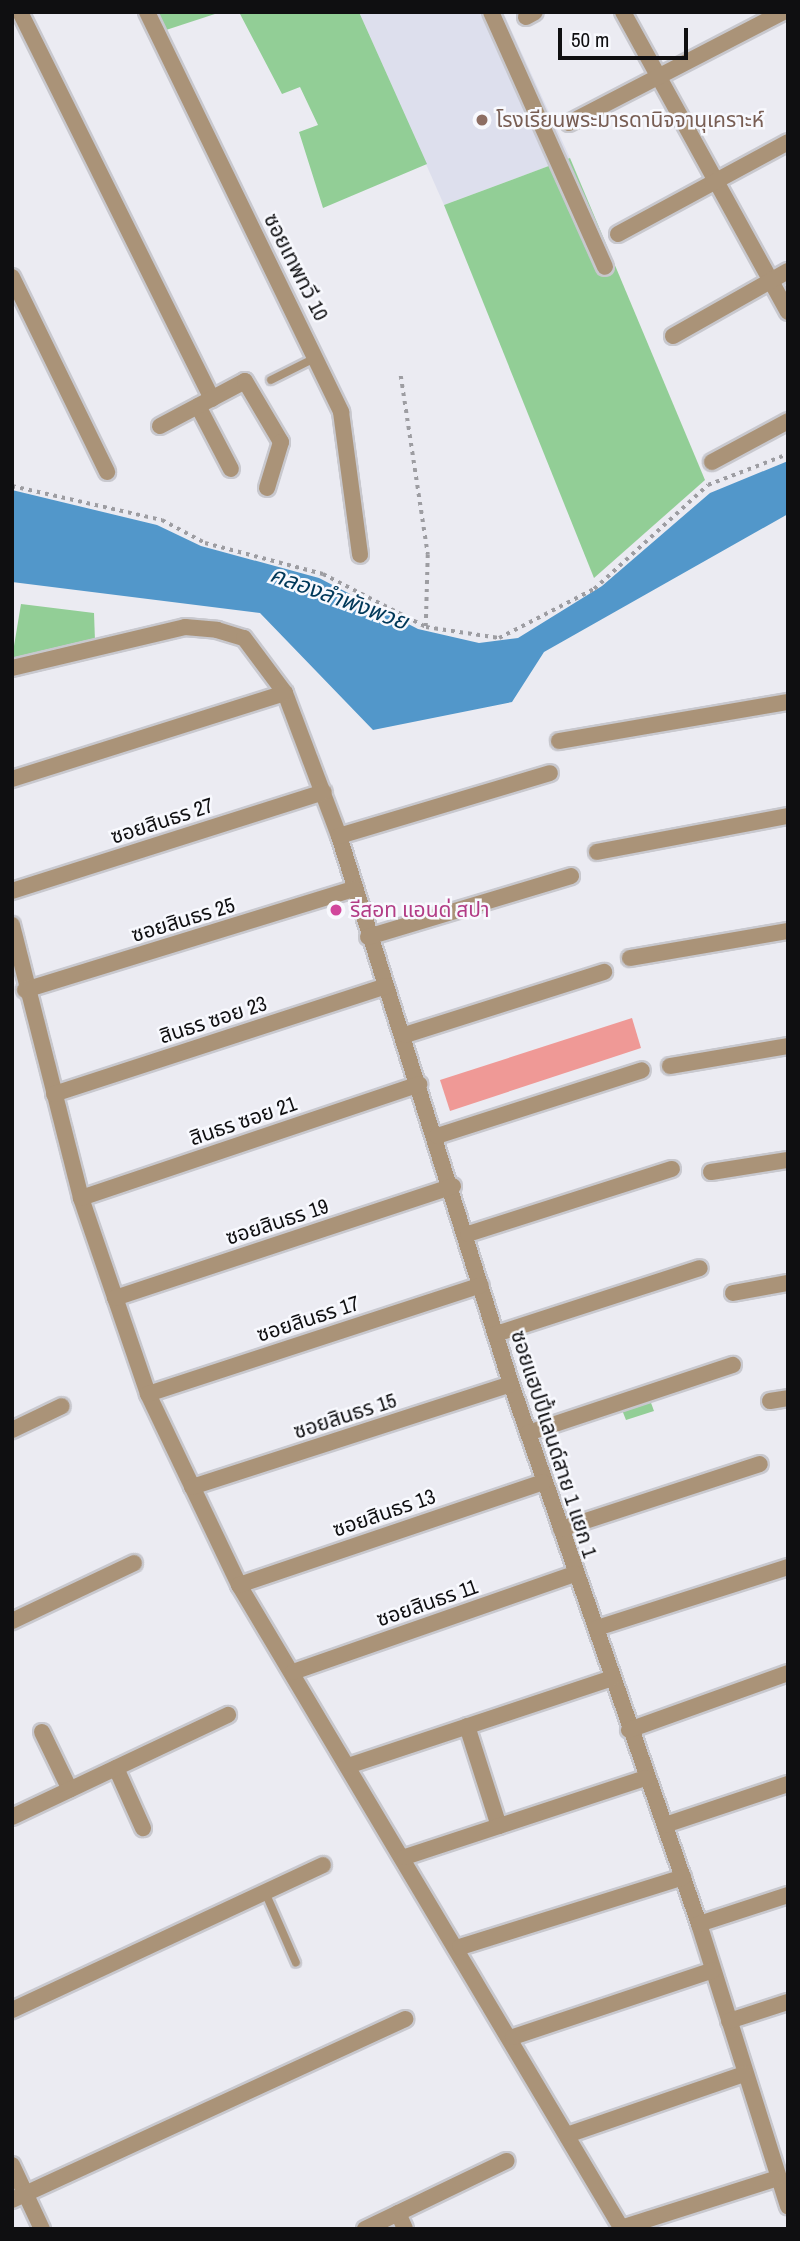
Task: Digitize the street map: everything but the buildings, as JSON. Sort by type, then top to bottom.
[{"type":"street","points":[[20,12],[205,402],[231,469]]},
{"type":"street","name":"ซอยเทพทวี 10","points":[[147,12],[317,357],[348,432],[360,555]]},
{"type":"street","points":[[491,12],[606,267]]},
{"type":"street","points":[[623,12],[788,312]]},
{"type":"street","points":[[569,123],[660,79],[783,12]]},
{"type":"street","points":[[618,234],[788,142]]},
{"type":"street","points":[[673,336],[788,271]]},
{"type":"street","points":[[12,277],[107,472]]},
{"type":"street","points":[[160,426],[246,381],[281,442],[267,488]]},
{"type":"street","points":[[712,462],[788,421]]},
{"type":"street","name":"ซอยแฮปปี้แลนด์สาย 1 แยก 1","points":[[12,668],[186,627],[217,629],[244,638],[285,693],[339,836],[368,937],[405,1035],[453,1186],[511,1384],[543,1482],[597,1628],[645,1778],[665,1825],[699,1924],[775,2179],[788,2206]]},
{"type":"street","points":[[12,779],[285,693]]},
{"type":"street","points":[[559,741],[788,702]]},
{"type":"street","points":[[339,836],[550,773]]},
{"type":"street","name":"ซอยสินธร 27","points":[[12,891],[324,792]]},
{"type":"street","points":[[597,852],[788,816]]},
{"type":"street","points":[[368,937],[572,876]]},
{"type":"street","name":"ซอยสินธร 25","points":[[24,990],[354,889]]},
{"type":"street","points":[[12,925],[24,990],[81,1198],[148,1394],[239,1584],[460,1947],[622,2229],[775,2179]]},
{"type":"street","points":[[629,958],[788,931]]},
{"type":"street","points":[[405,1035],[604,972]]},
{"type":"street","name":"สินธร ซอย 23","points":[[54,1094],[386,986]]},
{"type":"street","points":[[670,1066],[788,1045]]},
{"type":"street","points":[[437,1136],[642,1069]]},
{"type":"street","name":"สินธร ซอย 21","points":[[81,1198],[419,1084]]},
{"type":"street","points":[[711,1172],[788,1160]]},
{"type":"street","points":[[468,1234],[672,1169]]},
{"type":"street","name":"ซอยสินธร 19","points":[[115,1298],[453,1186]]},
{"type":"street","points":[[496,1334],[700,1268]]},
{"type":"street","points":[[733,1293],[788,1283]]},
{"type":"street","name":"ซอยสินธร 17","points":[[148,1394],[481,1285]]},
{"type":"street","points":[[528,1433],[733,1365]]},
{"type":"street","name":"ซอยสินธร 15","points":[[192,1487],[511,1384]]},
{"type":"street","points":[[770,1401],[788,1398]]},
{"type":"street","points":[[12,1430],[62,1406]]},
{"type":"street","points":[[561,1529],[760,1464]]},
{"type":"street","name":"ซอยสินธร 13","points":[[239,1584],[543,1482]]},
{"type":"street","points":[[12,1621],[134,1563]]},
{"type":"street","points":[[597,1628],[788,1567]]},
{"type":"street","name":"ซอยสินธร 11","points":[[293,1672],[575,1574]]},
{"type":"street","points":[[629,1730],[788,1673]]},
{"type":"street","points":[[348,1766],[613,1678]]},
{"type":"street","points":[[12,1817],[228,1715]]},
{"type":"street","points":[[467,1726],[499,1826]]},
{"type":"street","points":[[42,1732],[70,1790]]},
{"type":"street","points":[[116,1768],[143,1828]]},
{"type":"street","points":[[405,1857],[645,1778]]},
{"type":"street","points":[[665,1825],[788,1784]]},
{"type":"street","points":[[12,2010],[323,1865]]},
{"type":"street","points":[[460,1947],[683,1877]]},
{"type":"street","points":[[699,1924],[788,1895]]},
{"type":"street","points":[[513,2037],[713,1970]]},
{"type":"street","points":[[729,2021],[788,2002]]},
{"type":"street","points":[[19,2197],[405,2019]]},
{"type":"street","points":[[567,2135],[744,2074]]},
{"type":"street","points":[[365,2229],[506,2161]]},
{"type":"street","points":[[12,2165],[19,2197],[42,2229]]},
{"type":"street","points":[[398,2213],[405,2229]]},
{"type":"lane","points":[[271,380],[317,357]]},
{"type":"lane","points":[[265,1892],[296,1963]]},
{"type":"path","points":[[401,376],[428,555],[426,627]]},
{"type":"path","points":[[12,486],[162,520],[205,543],[323,574],[426,627],[499,638],[537,621],[594,589],[708,485],[788,454]]},
{"type":"shaded area","name":"โรงเรียนพระมารดานิจจานุเคราะห์","points":[[359,12],[503,12],[570,158],[444,205]]},
{"type":"green space","points":[[157,12],[221,12],[166,30]]},
{"type":"green space","points":[[239,12],[359,12],[427,164],[323,208],[299,132],[318,125],[300,87],[282,94]]},
{"type":"green space","points":[[570,158],[705,480],[594,578],[444,205]]},
{"type":"green space","points":[[21,604],[94,613],[95,641],[12,658]]},
{"type":"green space","points":[[650,1400],[654,1411],[626,1420],[622,1410]]},
{"type":"water","name":"คลองลำพังพวย","points":[[788,461],[788,514],[544,652],[512,702],[373,730],[260,613],[12,582],[12,490],[157,525],[201,546],[319,578],[418,629],[479,643],[518,638],[602,586],[710,493]]},
{"type":"place","name":"โรงเรียนพระมารดานิจจานุเคราะห์","points":[[482,120]]},
{"type":"place","name":"รีสอท แอนด่ สปา","points":[[336,910]]}]
